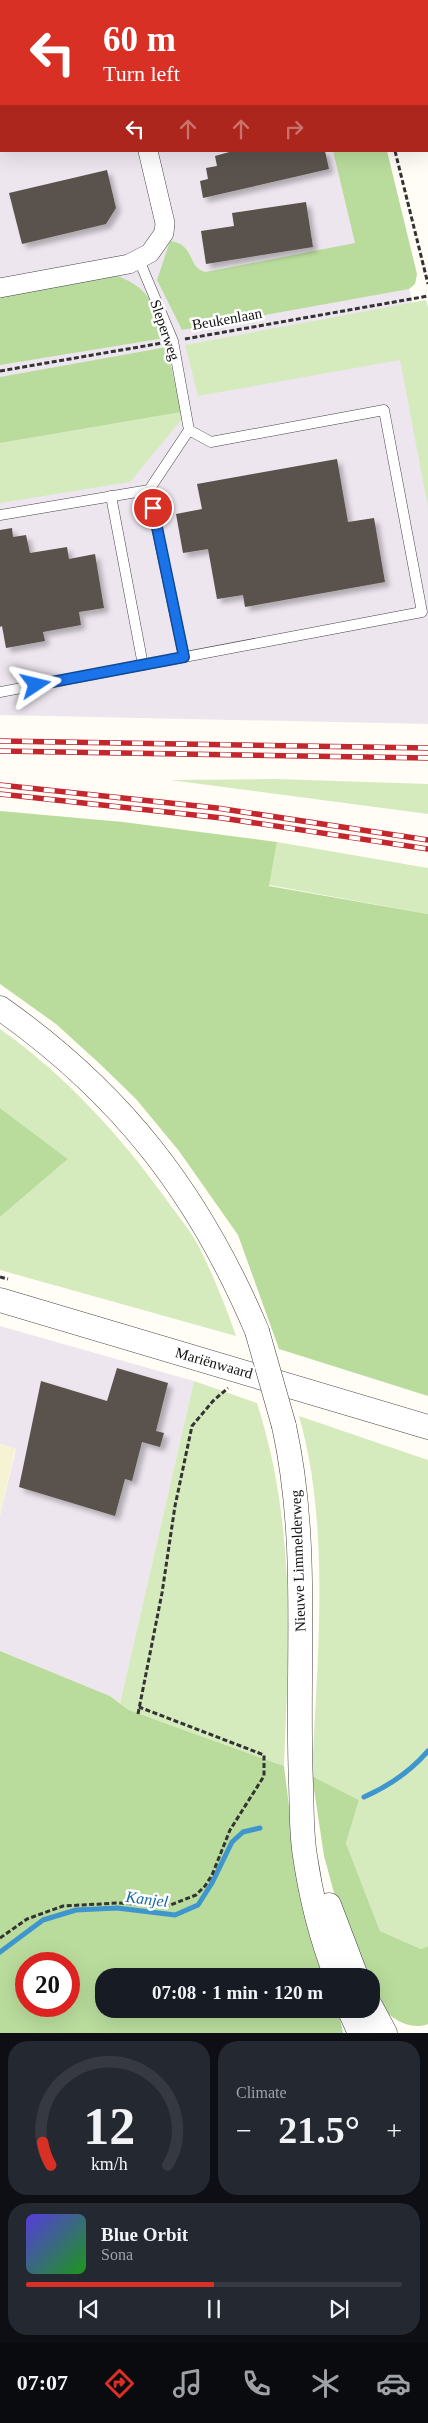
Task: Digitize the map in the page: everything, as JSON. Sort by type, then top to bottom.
[{"type":"street","points":[[0,288],[129,264],[150,252],[164,233],[165,223],[148,152]]},
{"type":"street","name":"Nieuwe Limmelderweg","points":[[0,1008],[81,1072],[148,1143],[190,1201],[215,1243],[238,1287],[257,1331],[284,1426],[294,1479],[300,1543],[304,1855],[317,1919],[333,1968]]},
{"type":"street","name":"Mariënwaard","points":[[0,1300],[428,1427]]},
{"type":"street","name":"Nieuwe Limmelderweg","points":[[302,1794],[328,1901],[353,1968]]},
{"type":"street","points":[[353,2018],[360,2033]]},
{"type":"street","points":[[377,2018],[385,2033]]},
{"type":"lane","name":"Sleperweg","points":[[139,260],[172,341],[189,430]]},
{"type":"lane","points":[[0,692],[422,612],[384,410],[211,442],[189,430],[149,490],[184,657]]},
{"type":"lane","points":[[0,515],[149,490]]},
{"type":"lane","points":[[111,496],[143,665]]},
{"type":"path","points":[[395,152],[428,284]]},
{"type":"path","name":"Beukenlaan","points":[[0,371],[428,296]]},
{"type":"path","points":[[138,1714],[162,1593],[175,1506],[192,1426],[213,1401],[231,1386]]},
{"type":"path","points":[[0,1938],[27,1919],[63,1906],[118,1903],[168,1906],[196,1895],[208,1881],[230,1830],[264,1776],[264,1754],[139,1708]]},
{"type":"shaded area","points":[[0,152],[380,152],[428,377],[428,724],[0,715]]},
{"type":"shaded area","points":[[0,1326],[194,1381],[120,1703],[110,1696],[0,1651],[0,1515],[16,1449],[0,1444]]},
{"type":"shaded area","points":[[0,1444],[17,1449],[15,1450],[0,1515]]},
{"type":"green space","points":[[333,152],[387,152],[417,274],[415,284],[409,289],[182,330],[157,280],[170,241],[184,247],[196,266],[206,272],[355,243]]},
{"type":"green space","points":[[118,276],[129,281],[145,293],[154,308],[165,338],[0,365],[0,296]]},
{"type":"green space","points":[[426,300],[428,307],[428,507],[400,360],[198,396],[185,345]]},
{"type":"green space","points":[[167,347],[181,412],[0,443],[0,377]]},
{"type":"green space","points":[[181,412],[182,419],[130,482],[0,503],[0,443]]},
{"type":"green space","points":[[276,779],[428,784],[428,814],[170,780]]},
{"type":"green space","points":[[0,811],[123,822],[277,842],[269,886],[428,914],[428,1396],[279,1349],[238,1235],[179,1151],[136,1099],[100,1064],[56,1024],[0,984]]},
{"type":"green space","points":[[277,842],[428,868],[428,914],[269,885]]},
{"type":"green space","points":[[0,1029],[69,1086],[110,1129],[148,1175],[196,1242],[215,1281],[236,1336],[0,1270],[0,1217],[68,1159],[0,1108]]},
{"type":"green space","points":[[0,1108],[68,1159],[0,1217]]},
{"type":"green space","points":[[194,1381],[257,1403],[270,1448],[284,1538],[287,1583],[288,1628],[284,1766],[129,1710],[120,1703]]},
{"type":"green space","points":[[299,1416],[428,1460],[428,1946],[421,1949],[380,1931],[346,1843],[359,1800],[312,1776],[319,1641],[318,1548],[315,1503],[309,1459]]},
{"type":"green space","points":[[0,1651],[110,1696],[129,1710],[284,1766],[296,1863],[325,1968],[95,1968],[95,2018],[340,2018],[343,2033],[0,2033]]},
{"type":"green space","points":[[312,1776],[359,1800],[346,1843],[380,1931],[421,1949],[428,1946],[428,2024],[420,2026],[403,2023],[387,2013],[380,2005],[380,1968],[361,1968],[345,1933],[324,1856]]},
{"type":"building","points":[[229,152],[325,152],[329,169],[203,198],[200,181],[208,179],[206,168],[217,166],[215,156]]},
{"type":"building","points":[[107,170],[116,208],[106,224],[22,244],[9,193]]},
{"type":"building","points":[[306,202],[313,247],[206,264],[201,231],[234,226],[232,213]]},
{"type":"building","points":[[337,459],[348,522],[374,518],[385,582],[245,607],[243,595],[217,599],[208,549],[183,553],[176,514],[202,509],[197,484]]},
{"type":"building","points":[[12,528],[13,537],[26,535],[30,553],[67,547],[69,559],[95,554],[104,608],[79,612],[81,625],[43,632],[45,641],[6,648],[2,626],[0,627],[0,530]]},
{"type":"building","points":[[117,1368],[168,1383],[156,1431],[164,1433],[160,1447],[142,1442],[132,1481],[125,1479],[115,1516],[19,1487],[41,1381],[107,1401]]},
{"type":"waterway","name":"Kanjel","points":[[364,1797],[399,1778],[428,1751]]},
{"type":"waterway","name":"Kanjel","points":[[0,1952],[43,1920],[76,1910],[117,1908],[175,1915],[198,1905],[212,1883],[232,1842],[243,1832],[260,1828]]},
{"type":"railway","points":[[0,741],[428,748]]},
{"type":"railway","points":[[0,751],[428,758]]},
{"type":"railway","points":[[0,785],[217,808],[428,840]]},
{"type":"railway","points":[[0,794],[222,818],[428,849]]},
{"type":"route","points":[[36,685],[184,657],[153,508]]}]
